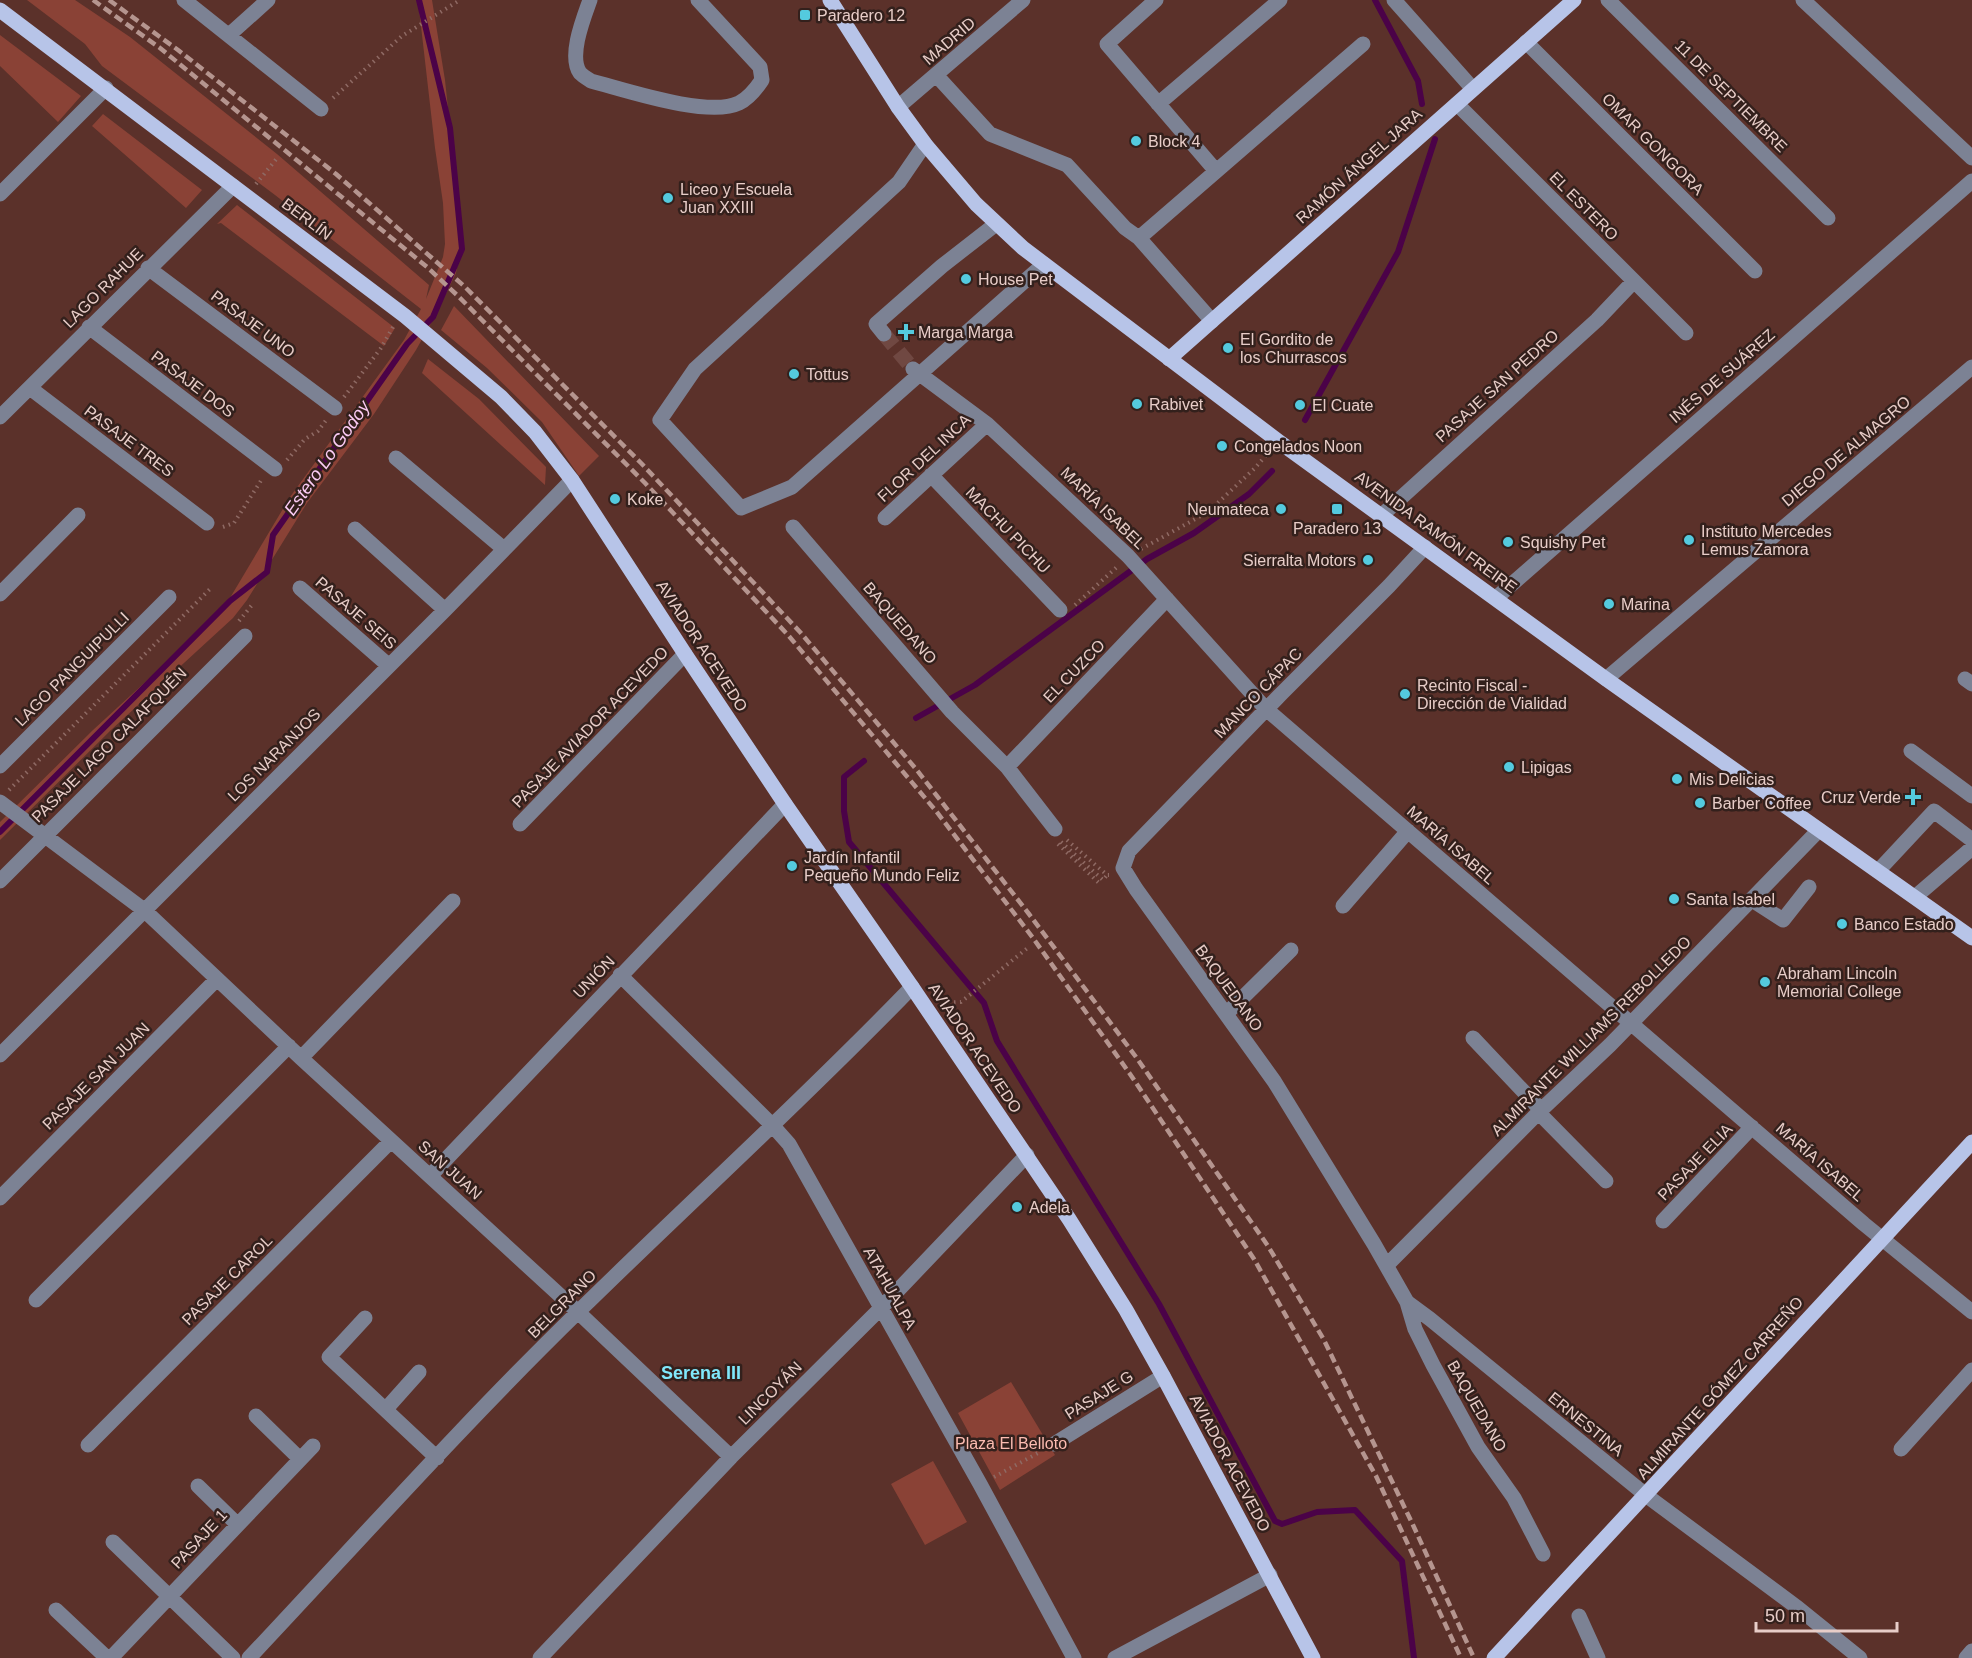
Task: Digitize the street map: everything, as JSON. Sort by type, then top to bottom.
[{"type":"main road","name":"AVENIDA RAMÓN FREIRE","points":[[830,0],[898,107],[925,144],[976,204],[1044,264],[1278,441],[1606,679],[1972,938]]},
{"type":"main road","name":"RAMÓN ÁNGEL JARA","points":[[1169,359],[1574,0]]},
{"type":"main road","name":"BERLÍN","points":[[0,10],[405,316],[501,397],[535,432],[572,480]]},
{"type":"main road","name":"AVIADOR ACEVEDO","points":[[572,480],[785,804],[1027,1155],[1120,1300],[1313,1658]]},
{"type":"main road","name":"ALMIRANTE GÓMEZ CARREÑO","points":[[1494,1658],[1647,1496],[1765,1364],[1972,1142]]},
{"type":"street","points":[[184,0],[230,34],[321,109]]},
{"type":"street","points":[[230,34],[268,0]]},
{"type":"street","points":[[590,0],[581,27],[575,61],[580,73],[591,81],[677,103],[722,108],[740,102],[754,91],[762,80],[760,67],[698,0]]},
{"type":"street","name":"MADRID","points":[[898,107],[937,76],[1023,0]]},
{"type":"street","points":[[1156,0],[1107,44],[1216,171]]},
{"type":"street","points":[[1158,104],[1280,0]]},
{"type":"street","points":[[1394,0],[1473,89]]},
{"type":"street","name":"11 DE SEPTIEMBRE","points":[[1608,0],[1828,219]]},
{"type":"street","points":[[1803,0],[1972,158]]},
{"type":"street","name":"OMAR GONGORA","points":[[1526,42],[1755,271]]},
{"type":"street","points":[[1138,238],[1363,44]]},
{"type":"street","points":[[937,76],[990,134],[1067,165],[1125,228],[1138,238],[1212,321]]},
{"type":"street","points":[[0,194],[106,88]]},
{"type":"street","name":"EL ESTERO","points":[[1457,104],[1686,333]]},
{"type":"street","points":[[925,144],[899,182],[695,369],[660,420],[741,508],[792,487],[1044,264]]},
{"type":"street","name":"INÉS DE SUÁREZ","points":[[1496,598],[1972,181]]},
{"type":"street","name":"LAGO RAHUE","points":[[0,417],[232,186]]},
{"type":"street","points":[[884,334],[876,324],[942,266],[996,224]]},
{"type":"street","name":"PASAJE UNO","points":[[148,268],[335,408]]},
{"type":"street","name":"PASAJE SAN PEDRO","points":[[1382,515],[1597,320],[1634,281]]},
{"type":"street","name":"PASAJE DOS","points":[[89,327],[273,467]]},
{"type":"street","name":"DIEGO DE ALMAGRO","points":[[1606,679],[1972,367]]},
{"type":"street","name":"MARÍA ISABEL","points":[[921,375],[987,424],[1128,556],[1266,709],[1882,1239],[1972,1312]]},
{"type":"street","name":"PASAJE TRES","points":[[30,388],[207,523]]},
{"type":"street","name":"FLOR DEL INCA","points":[[885,518],[987,424]]},
{"type":"street","points":[[396,458],[504,549]]},
{"type":"street","name":"MACHU PICHU","points":[[931,475],[1060,610]]},
{"type":"street","name":"LOS NARANJOS","points":[[0,1054],[445,610],[572,480]]},
{"type":"street","points":[[0,594],[78,515]]},
{"type":"street","name":"BAQUEDANO","points":[[793,527],[952,712],[1007,767],[1054,835]]},
{"type":"street","points":[[355,529],[445,610]]},
{"type":"street","name":"MANCO CÁPAC","points":[[1123,868],[1129,851],[1425,547]]},
{"type":"street","name":"PASAJE SEIS","points":[[300,588],[388,665]]},
{"type":"street","name":"LAGO PANGUIPULLI","points":[[0,766],[169,597]]},
{"type":"street","name":"EL CUZCO","points":[[1007,767],[1167,599]]},
{"type":"street","name":"PASAJE LAGO CALAFQUÉN","points":[[0,881],[38,832],[245,636]]},
{"type":"street","name":"PASAJE AVIADOR ACEVEDO","points":[[520,824],[685,654]]},
{"type":"street","points":[[1911,752],[1972,796]]},
{"type":"street","name":"SAN JUAN","points":[[4,799],[38,832],[144,910],[731,1457]]},
{"type":"street","name":"UNIÓN","points":[[430,1176],[785,804]]},
{"type":"street","points":[[1878,871],[1934,812],[1972,840]]},
{"type":"street","name":"ALMIRANTE WILLIAMS REBOLLEDO","points":[[1387,1265],[1540,1111],[1631,1024],[1819,830]]},
{"type":"street","points":[[1343,906],[1408,831]]},
{"type":"street","points":[[1915,897],[1972,848]]},
{"type":"street","name":"BAQUEDANO","points":[[1123,868],[1136,890],[1274,1081],[1387,1265],[1407,1302],[1415,1329],[1433,1365],[1478,1447],[1514,1498],[1543,1554]]},
{"type":"street","points":[[1752,900],[1783,920],[1809,887]]},
{"type":"street","points":[[301,1058],[453,901]]},
{"type":"street","points":[[1226,1014],[1291,950]]},
{"type":"street","name":"ATAHUALPA","points":[[620,975],[789,1144],[980,1484],[1074,1658]]},
{"type":"street","name":"PASAJE SAN JUAN","points":[[0,1198],[218,979]]},
{"type":"street","name":"BELGRANO","points":[[249,1658],[578,1312],[773,1126],[912,987]]},
{"type":"street","points":[[1473,1038],[1606,1181]]},
{"type":"street","points":[[36,1300],[289,1046]]},
{"type":"street","name":"PASAJE ELIA","points":[[1663,1221],[1752,1127]]},
{"type":"street","name":"PASAJE CAROL","points":[[88,1444],[391,1142]]},
{"type":"street","name":"LINCOYÁN","points":[[540,1658],[731,1457],[880,1308],[1027,1155]]},
{"type":"street","name":"ERNESTINA","points":[[1407,1302],[1647,1496],[1798,1608],[1860,1658]]},
{"type":"street","points":[[365,1318],[329,1357],[437,1458]]},
{"type":"street","points":[[1901,1449],[1972,1370]]},
{"type":"street","points":[[386,1409],[419,1372]]},
{"type":"street","name":"PASAJE G","points":[[1054,1444],[1163,1376]]},
{"type":"street","points":[[256,1416],[300,1459]]},
{"type":"street","name":"PASAJE 1","points":[[56,1610],[109,1658],[313,1446]]},
{"type":"street","points":[[198,1486],[237,1524]]},
{"type":"street","points":[[113,1542],[233,1658]]},
{"type":"street","points":[[1115,1658],[1270,1575]]},
{"type":"street","points":[[1579,1616],[1598,1658]]},
{"type":"street","points":[[1966,1658],[1972,1651]]},
{"type":"path","points":[[321,109],[402,36],[460,0]]},
{"type":"path","points":[[246,195],[279,157]]},
{"type":"path","points":[[207,523],[219,529],[234,523],[273,467]]},
{"type":"path","points":[[1060,610],[1075,605],[1128,556],[1208,512],[1255,468]]},
{"type":"path","points":[[4,799],[210,589]]},
{"type":"path","points":[[1054,835],[1103,880],[1107,875],[1123,868]]},
{"type":"path","points":[[1054,835],[1107,875]]},
{"type":"path","points":[[1054,835],[1099,883]]},
{"type":"path","points":[[961,1002],[1030,946]]},
{"type":"path","points":[[980,1484],[1054,1444]]},
{"type":"green space","points":[[27,0],[75,0],[130,37],[277,154],[429,285],[426,299],[443,257],[445,244],[443,203],[418,0],[432,0],[445,80],[462,240],[456,273],[416,350],[374,414],[307,503],[247,600],[233,618],[111,730],[0,840],[0,822],[227,603],[290,497],[404,340],[421,309],[275,195],[102,66],[85,44]]},
{"type":"green space","points":[[0,35],[81,96],[58,122],[0,66]]},
{"type":"green space","points":[[103,114],[202,190],[186,208],[92,126]]},
{"type":"green space","points":[[237,205],[395,328],[384,346],[221,223],[217,224]]},
{"type":"green space","points":[[454,306],[599,456],[579,476],[542,422],[487,368],[441,330]]},
{"type":"green space","points":[[428,359],[479,399],[546,467],[545,485],[422,373]]},
{"type":"green space","name":"Plaza El Belloto","points":[[1011,1382],[1055,1455],[1000,1490],[958,1413]]},
{"type":"green space","points":[[933,1461],[967,1522],[925,1545],[891,1484]]},
{"type":"waterway","name":"Estero Lo Godoy","points":[[0,832],[230,601],[267,572],[273,535],[407,344],[433,317],[462,249],[450,128],[419,0]]},
{"type":"waterway","points":[[1375,0],[1418,81],[1422,104]]},
{"type":"waterway","points":[[1305,420],[1398,252],[1435,139]]},
{"type":"waterway","points":[[916,718],[975,685],[1147,559],[1194,533],[1249,494],[1272,471]]},
{"type":"waterway","points":[[864,761],[844,777],[844,811],[849,842],[984,1003],[997,1041],[1159,1304],[1275,1521],[1282,1524],[1317,1512],[1355,1510],[1402,1561],[1414,1658]]},
{"type":"tunnel","points":[[884,334],[913,369]]},
{"type":"railway","points":[[93,0],[160,48],[427,267],[458,296],[645,483],[788,635],[936,811],[1033,938],[1130,1074],[1254,1259],[1376,1476],[1461,1658]]},
{"type":"railway","points":[[109,0],[178,50],[336,174],[464,286],[641,463],[800,632],[916,769],[1136,1057],[1268,1246],[1324,1340],[1474,1658]]},
{"type":"place","name":"Paradero 12","points":[[805,15]]},
{"type":"place","name":"Block 4","points":[[1136,141]]},
{"type":"place","name":"Liceo y Escuela Juan XXIII","points":[[668,198]]},
{"type":"place","name":"House Pet","points":[[966,279]]},
{"type":"place","name":"Marga Marga","points":[[906,332]]},
{"type":"place","name":"El Gordito de los Churrascos","points":[[1228,348]]},
{"type":"place","name":"Tottus","points":[[794,374]]},
{"type":"place","name":"Rabivet","points":[[1137,404]]},
{"type":"place","name":"El Cuate","points":[[1300,405]]},
{"type":"place","name":"Congelados Noon","points":[[1222,446]]},
{"type":"place","name":"Koke","points":[[615,499]]},
{"type":"place","name":"Neumateca","points":[[1281,509]]},
{"type":"place","name":"Paradero 13","points":[[1337,509]]},
{"type":"place","name":"Instituto Mercedes Lemus Zamora","points":[[1689,540]]},
{"type":"place","name":"Squishy Pet","points":[[1508,542]]},
{"type":"place","name":"Sierralta Motors","points":[[1368,560]]},
{"type":"place","name":"Marina","points":[[1609,604]]},
{"type":"place","name":"Recinto Fiscal - Dirección de Vialidad","points":[[1405,694]]},
{"type":"place","name":"Lipigas","points":[[1509,767]]},
{"type":"place","name":"Mis Delicias","points":[[1677,779]]},
{"type":"place","name":"Cruz Verde","points":[[1913,797]]},
{"type":"place","name":"Barber Coffee","points":[[1700,803]]},
{"type":"place","name":"Jardín Infantil Pequeño Mundo Feliz","points":[[792,866]]},
{"type":"place","name":"Santa Isabel","points":[[1674,899]]},
{"type":"place","name":"Banco Estado","points":[[1842,924]]},
{"type":"place","name":"Abraham Lincoln Memorial College","points":[[1765,982]]},
{"type":"place","name":"Adela","points":[[1017,1207]]},
{"type":"district","name":"Serena III","points":[[701,1373]]}]
